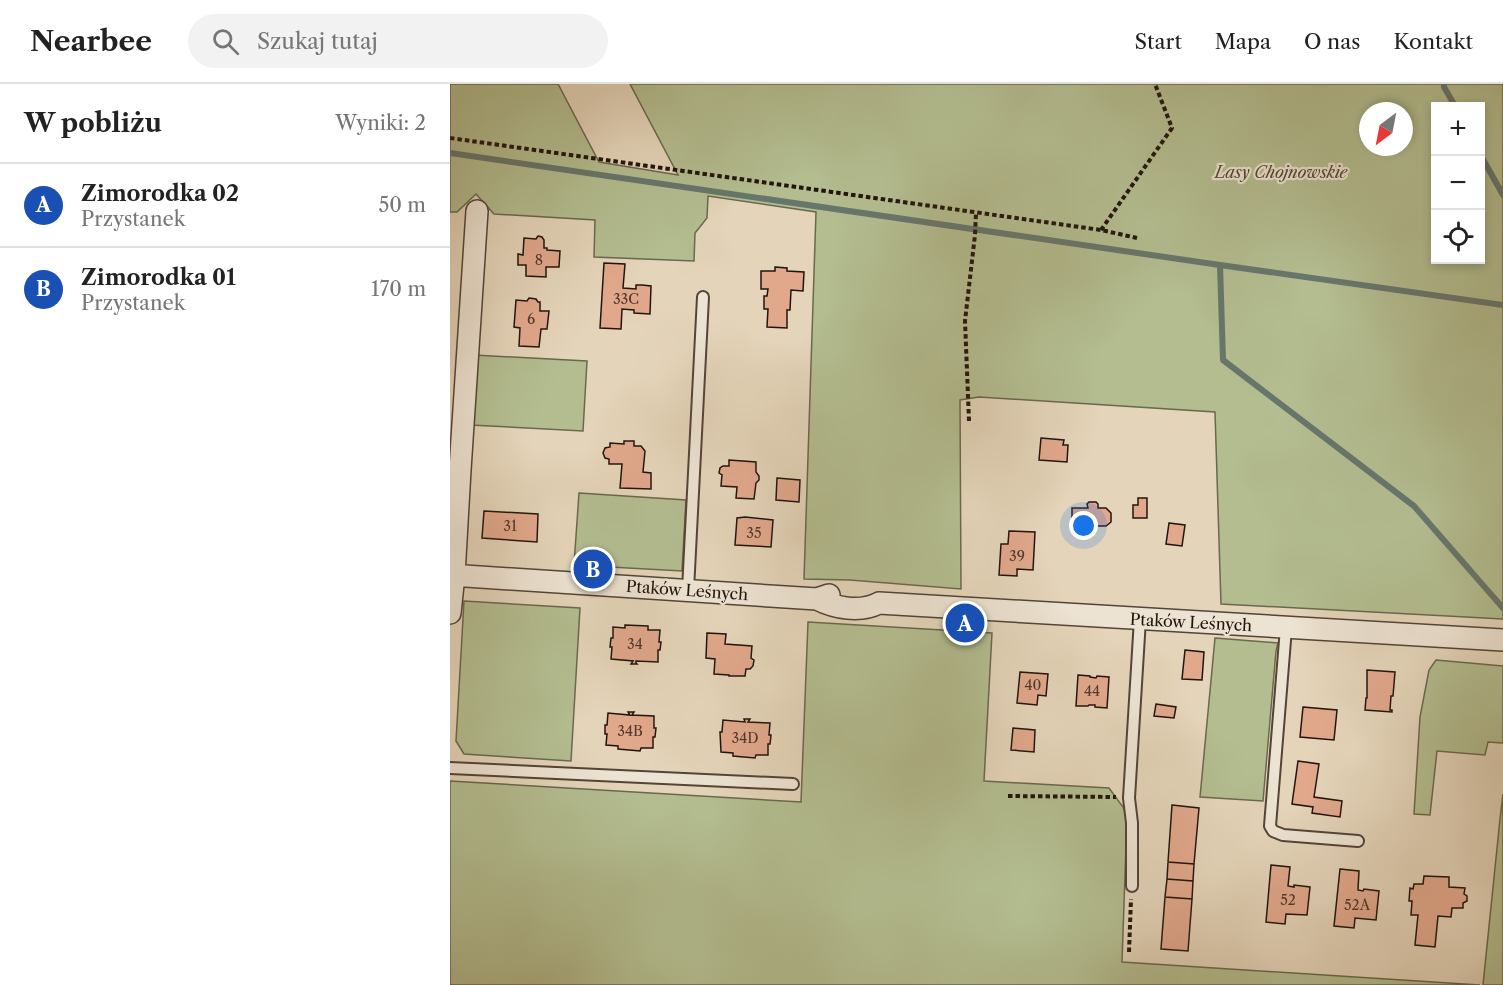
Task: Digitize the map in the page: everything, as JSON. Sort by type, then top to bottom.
[{"type":"street","points":[[450,613],[477,211]]},
{"type":"street","name":"Ptaków Leśnych","points":[[452,575],[817,598],[838,594],[864,595],[879,603],[1503,640]]},
{"type":"lane","points":[[688,590],[702,297]]},
{"type":"lane","points":[[1132,886],[1132,823],[1129,798],[1140,619]]},
{"type":"lane","points":[[1287,628],[1270,826],[1273,831],[1283,836],[1358,841]]},
{"type":"lane","points":[[450,768],[793,784]]},
{"type":"path","points":[[1101,231],[1172,128],[1155,84]]},
{"type":"path","points":[[450,138],[1137,238]]},
{"type":"path","points":[[969,421],[964,321],[976,213]]},
{"type":"path","points":[[1008,796],[1129,798]]},
{"type":"path","points":[[1129,952],[1132,886]]},
{"type":"green space","name":"Lasy Chojnowskie","points":[[450,84],[558,84],[599,162],[678,175],[630,84],[1503,84],[1503,619],[1221,604],[1215,412],[979,397],[960,400],[961,589],[850,580],[804,579],[816,212],[708,196],[707,218],[695,233],[694,261],[594,257],[595,220],[494,214],[476,194],[457,212],[450,212]]},
{"type":"green space","points":[[474,355],[587,361],[583,431],[470,425]]},
{"type":"green space","points":[[579,493],[686,500],[682,571],[574,565]]},
{"type":"green space","points":[[464,601],[580,608],[571,761],[464,754],[456,741]]},
{"type":"green space","points":[[808,622],[992,633],[984,781],[1109,788],[1123,807],[1127,817],[1122,962],[1480,985],[450,985],[450,781],[801,802]]},
{"type":"green space","points":[[1215,638],[1278,643],[1263,801],[1200,797]]},
{"type":"green space","points":[[1436,660],[1503,666],[1503,743],[1488,742],[1485,755],[1437,751],[1430,815],[1414,814],[1420,717],[1429,670]]},
{"type":"green space","points":[[1503,794],[1503,985],[1483,985],[1500,819]]},
{"type":"building","points":[[538,236],[544,240],[544,248],[560,251],[559,267],[546,267],[546,277],[526,276],[526,265],[518,265],[518,254],[523,255],[524,238],[536,239]]},
{"type":"building","points":[[604,263],[625,264],[623,288],[636,289],[636,285],[651,286],[650,314],[634,313],[634,310],[622,309],[621,329],[600,328]]},
{"type":"building","points":[[775,267],[787,268],[787,271],[804,272],[803,291],[791,290],[790,310],[787,310],[787,328],[767,327],[768,309],[764,309],[764,296],[767,296],[768,289],[761,289],[761,271],[775,271]]},
{"type":"building","points":[[529,298],[540,302],[540,311],[549,311],[547,329],[541,329],[539,347],[519,346],[520,328],[514,327],[516,300],[527,301]]},
{"type":"building","points":[[1041,438],[1064,440],[1063,445],[1068,445],[1067,462],[1039,460]]},
{"type":"building","points":[[624,441],[634,441],[634,446],[641,446],[645,451],[643,472],[651,473],[651,489],[620,488],[622,464],[609,464],[609,459],[605,458],[603,453],[605,448],[610,447],[610,443],[624,444]]},
{"type":"building","points":[[729,460],[756,462],[759,480],[756,483],[754,499],[736,498],[737,487],[721,486],[720,468],[729,466]]},
{"type":"building","points":[[777,478],[800,480],[799,502],[776,500]]},
{"type":"building","points":[[1138,498],[1147,498],[1147,518],[1133,518],[1133,505],[1138,505]]},
{"type":"building","points":[[1089,502],[1096,502],[1098,508],[1106,508],[1111,513],[1111,522],[1106,526],[1072,526],[1072,508],[1088,508]]},
{"type":"building","points":[[484,511],[538,514],[537,542],[482,538]]},
{"type":"building","points":[[737,518],[773,520],[771,547],[735,545]]},
{"type":"building","points":[[1169,523],[1185,525],[1182,546],[1166,544]]},
{"type":"building","points":[[1009,531],[1035,532],[1033,570],[1017,569],[1017,576],[999,575],[1001,544],[1008,544]]},
{"type":"building","points":[[625,625],[648,626],[648,630],[660,630],[658,662],[636,661],[637,664],[631,664],[633,661],[611,659],[613,627],[625,628]]},
{"type":"building","points":[[707,633],[726,634],[725,644],[752,646],[753,666],[746,669],[745,676],[714,674],[715,659],[706,658]]},
{"type":"building","points":[[1185,650],[1204,652],[1202,680],[1182,679]]},
{"type":"building","points":[[1367,670],[1395,672],[1393,696],[1391,696],[1390,710],[1392,712],[1365,710]]},
{"type":"building","points":[[1020,672],[1048,674],[1046,696],[1038,695],[1037,705],[1017,703]]},
{"type":"building","points":[[1078,675],[1096,678],[1097,676],[1109,677],[1107,708],[1095,707],[1095,705],[1076,706]]},
{"type":"building","points":[[1156,704],[1176,707],[1174,718],[1154,716]]},
{"type":"building","points":[[1303,707],[1337,710],[1334,740],[1300,737]]},
{"type":"building","points":[[628,712],[634,712],[632,715],[654,716],[654,728],[656,728],[653,748],[641,748],[640,751],[618,749],[618,746],[606,745],[605,725],[607,725],[608,713],[630,715]]},
{"type":"building","points":[[744,719],[750,719],[748,722],[770,723],[768,755],[756,755],[755,758],[733,756],[733,753],[721,752],[720,732],[722,732],[723,720],[745,722]]},
{"type":"building","points":[[1013,728],[1035,730],[1034,752],[1011,750]]},
{"type":"building","points":[[1298,761],[1319,764],[1314,797],[1342,801],[1340,817],[1312,813],[1313,807],[1292,804]]},
{"type":"building","points":[[1172,805],[1199,808],[1194,864],[1168,862]]},
{"type":"building","points":[[1168,862],[1194,864],[1193,881],[1167,879]]},
{"type":"building","points":[[1271,865],[1290,867],[1288,886],[1310,887],[1307,915],[1286,914],[1285,924],[1266,922]]},
{"type":"building","points":[[1340,869],[1359,871],[1358,890],[1379,891],[1376,920],[1355,918],[1354,928],[1334,926]]},
{"type":"building","points":[[1424,876],[1449,877],[1449,887],[1465,888],[1464,894],[1467,896],[1463,908],[1452,908],[1451,917],[1438,916],[1435,947],[1415,945],[1418,915],[1411,915],[1410,888],[1413,889],[1414,884],[1423,884]]},
{"type":"building","points":[[1167,879],[1193,881],[1192,899],[1165,897]]},
{"type":"building","points":[[1165,897],[1192,899],[1188,951],[1161,949]]},
{"type":"waterway","points":[[1444,84],[1453,102]]},
{"type":"waterway","points":[[450,153],[1503,305]]},
{"type":"waterway","points":[[1481,156],[1503,195]]},
{"type":"waterway","points":[[1220,265],[1223,360],[1414,506],[1503,608]]},
{"type":"place","name":"Zimorodka 01","points":[[593,569]]},
{"type":"place","name":"Zimorodka 02","points":[[965,623]]}]
